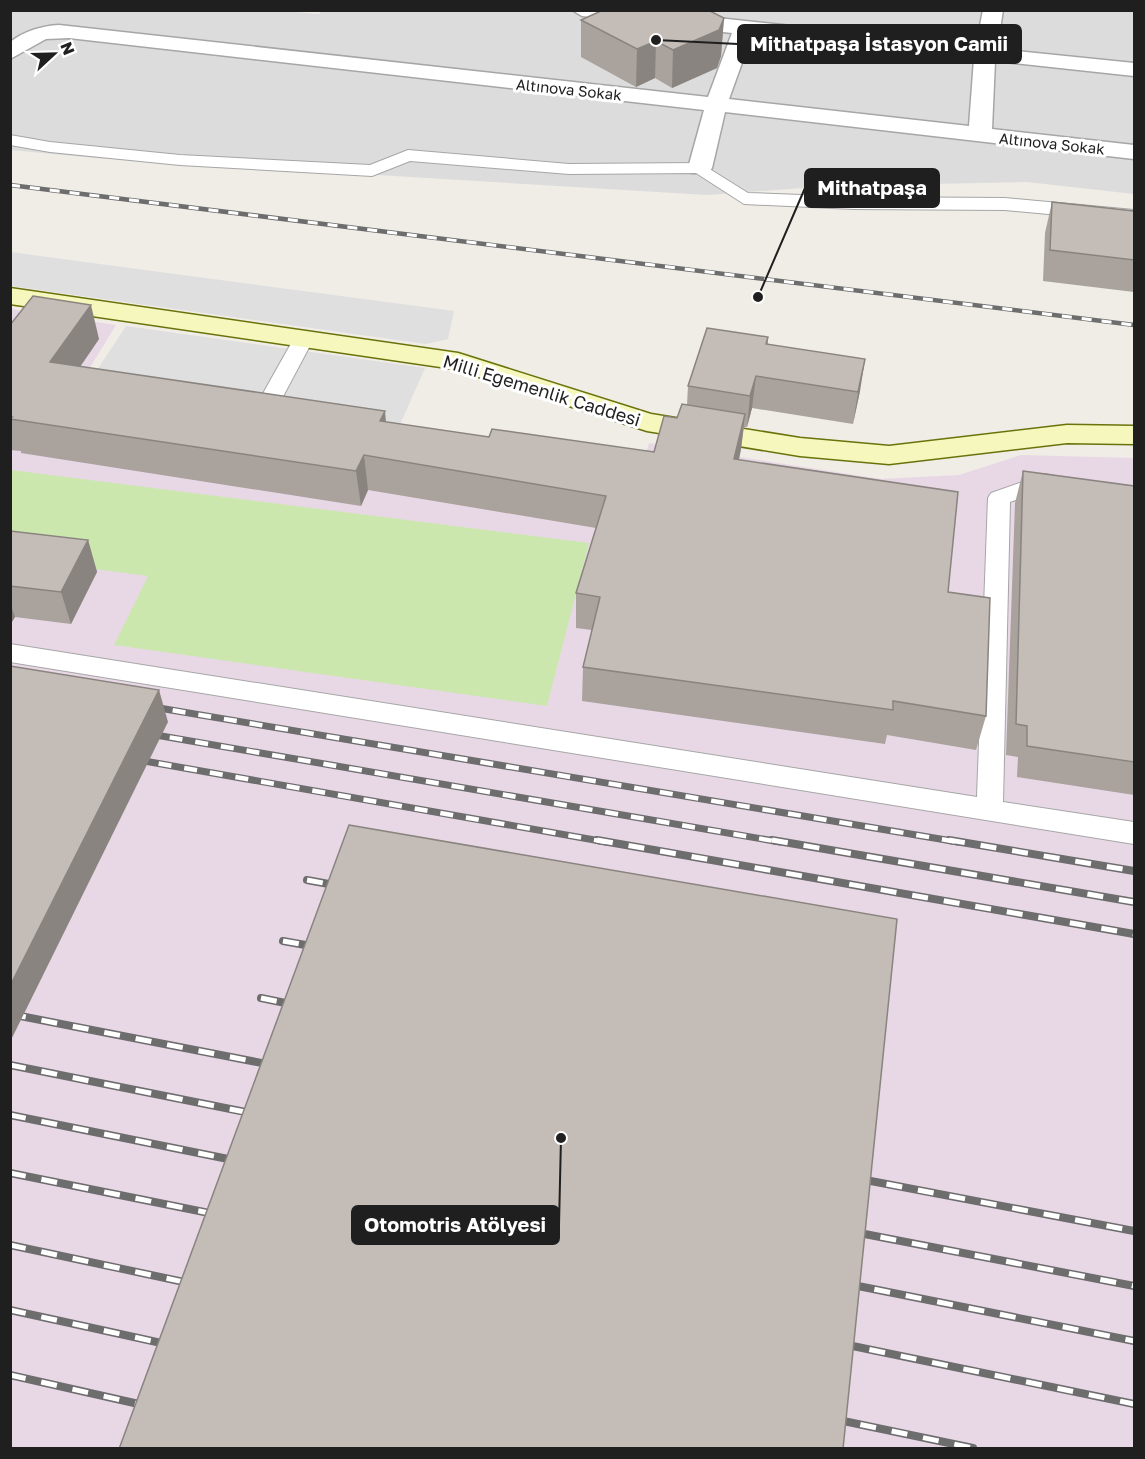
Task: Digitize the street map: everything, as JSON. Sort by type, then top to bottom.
[{"type":"main road","name":"Milli Egemenlik Caddesi","points":[[10,296],[458,361],[646,422],[800,447],[890,455],[1067,434],[1134,435]]},
{"type":"main road","name":"Milli Egemenlik Caddesi","points":[[966,445],[1065,416],[1134,414]]},
{"type":"street","points":[[582,10],[744,28],[773,21],[985,54],[1134,70]]},
{"type":"street","points":[[980,135],[985,54],[993,10]]},
{"type":"street","points":[[700,168],[716,105],[744,28]]},
{"type":"street","name":"Altınova Sokak","points":[[10,53],[28,37],[47,31],[94,34],[1134,152]]},
{"type":"lane","points":[[10,140],[50,147],[180,160],[372,171],[408,155],[569,169],[700,168],[744,198],[854,203],[1005,204],[1134,216]]},
{"type":"lane","points":[[268,404],[303,340]]},
{"type":"lane","points":[[990,809],[999,498],[1045,481],[1079,485]]},
{"type":"lane","points":[[10,653],[1134,833]]},
{"type":"shaded area","points":[[269,10],[319,14],[322,10],[1134,11],[1134,194],[1027,182],[830,186],[707,195],[95,158],[11,150],[10,11]]},
{"type":"shaded area","points":[[11,252],[454,311],[448,339],[426,344],[11,286]]},
{"type":"shaded area","points":[[11,309],[116,325],[75,392],[638,477],[649,443],[881,479],[959,475],[1021,455],[1134,458],[1134,1448],[11,1448]]},
{"type":"shaded area","points":[[126,326],[425,368],[395,436],[84,390]]},
{"type":"green space","points":[[11,470],[589,543],[547,706],[114,645],[148,576],[11,558]]},
{"type":"building","points":[[603,10],[708,10],[724,18],[719,30],[673,50],[656,41],[637,49],[581,20]]},
{"type":"building","points":[[1052,202],[1134,211],[1134,260],[1050,250]]},
{"type":"building","points":[[33,296],[91,305],[50,362],[385,411],[380,421],[489,437],[492,429],[654,452],[664,416],[677,418],[682,404],[745,414],[734,459],[958,492],[948,592],[990,598],[986,716],[893,701],[893,710],[583,667],[600,597],[576,593],[606,496],[364,455],[356,471],[10,419],[12,417],[10,417],[10,325]]},
{"type":"building","points":[[707,328],[768,337],[766,344],[865,359],[858,392],[756,376],[750,396],[688,386]]},
{"type":"building","points":[[1023,471],[1134,486],[1134,762],[1027,746],[1027,726],[1016,724]]},
{"type":"building","points":[[10,531],[88,540],[61,592],[10,586]]},
{"type":"building","points":[[10,666],[159,690],[10,986]]},
{"type":"building","points":[[349,825],[897,919],[843,1449],[119,1449]]},
{"type":"railway","points":[[10,185],[1134,325]]},
{"type":"railway","points":[[147,706],[958,842]]},
{"type":"railway","points":[[144,733],[780,842]]},
{"type":"railway","points":[[133,759],[606,842]]},
{"type":"railway","points":[[597,840],[1134,934]]},
{"type":"railway","points":[[772,840],[1134,902]]},
{"type":"railway","points":[[949,840],[1134,871]]},
{"type":"railway","points":[[307,880],[345,887]]},
{"type":"railway","points":[[283,941],[322,948]]},
{"type":"railway","points":[[261,998],[300,1006]]},
{"type":"railway","points":[[10,1014],[277,1066]]},
{"type":"railway","points":[[10,1065],[260,1115]]},
{"type":"railway","points":[[10,1115],[243,1162]]},
{"type":"railway","points":[[10,1173],[224,1216]]},
{"type":"railway","points":[[855,1178],[1134,1231]]},
{"type":"railway","points":[[849,1231],[1134,1286]]},
{"type":"railway","points":[[10,1245],[198,1285]]},
{"type":"railway","points":[[843,1283],[1134,1341]]},
{"type":"railway","points":[[10,1310],[175,1346]]},
{"type":"railway","points":[[838,1343],[1134,1404]]},
{"type":"railway","points":[[10,1375],[152,1407]]},
{"type":"railway","points":[[829,1418],[973,1448]]},
{"type":"place","name":"Mithatpaşa İstasyon Camii","points":[[656,40]]},
{"type":"place","name":"Mithatpaşa","points":[[758,297]]},
{"type":"place","name":"Otomotris Atölyesi","points":[[561,1138]]}]
